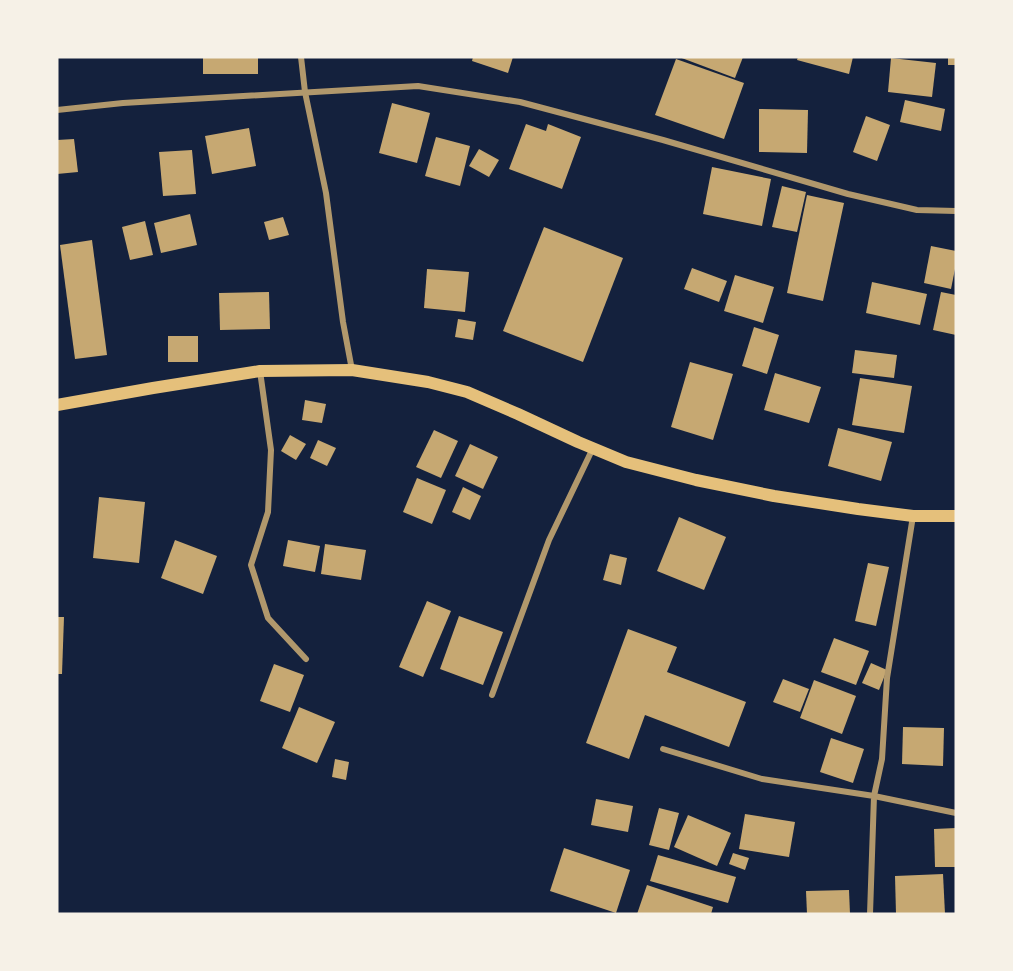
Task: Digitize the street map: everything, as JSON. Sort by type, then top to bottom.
[{"type":"main road","points":[[57,405],[260,371],[352,370],[428,381],[467,392],[626,462],[795,499],[913,516],[956,516]]},
{"type":"street","points":[[301,57],[305,92],[326,193],[343,322],[352,370]]},
{"type":"street","points":[[57,110],[123,103],[417,86],[520,102],[663,140],[848,194],[917,210],[956,212]]},
{"type":"street","points":[[260,371],[271,450],[268,512],[251,565],[267,618],[306,659]]},
{"type":"street","points":[[492,695],[549,540],[593,448]]},
{"type":"street","points":[[870,914],[874,796],[882,759],[887,678],[913,516]]},
{"type":"street","points":[[663,749],[762,779],[874,796],[956,813]]},
{"type":"building","points":[[203,57],[258,57],[258,74],[203,74]]},
{"type":"building","points":[[473,57],[513,57],[508,73],[472,61]]},
{"type":"building","points":[[679,57],[743,57],[735,78]]},
{"type":"building","points":[[798,57],[853,57],[849,74],[797,60]]},
{"type":"building","points":[[948,57],[956,57],[956,65],[948,65]]},
{"type":"building","points":[[891,58],[936,63],[932,97],[888,92]]},
{"type":"building","points":[[676,59],[744,83],[724,139],[655,115]]},
{"type":"building","points":[[905,100],[945,109],[941,131],[900,122]]},
{"type":"building","points":[[392,103],[430,113],[417,163],[379,153]]},
{"type":"building","points":[[759,109],[808,110],[807,153],[759,152]]},
{"type":"building","points":[[866,116],[890,125],[877,161],[853,152]]},
{"type":"building","points":[[526,124],[546,131],[548,124],[581,137],[562,189],[509,169]]},
{"type":"building","points":[[249,128],[256,166],[212,174],[205,136]]},
{"type":"building","points":[[436,137],[470,146],[460,186],[425,176]]},
{"type":"building","points":[[74,139],[78,172],[57,174],[57,140]]},
{"type":"building","points":[[479,149],[499,160],[489,177],[469,166]]},
{"type":"building","points":[[192,150],[196,194],[163,196],[159,152]]},
{"type":"building","points":[[712,167],[771,179],[762,226],[703,214]]},
{"type":"building","points":[[782,186],[806,192],[797,232],[772,227]]},
{"type":"building","points":[[807,195],[844,203],[823,301],[787,293]]},
{"type":"building","points":[[190,214],[197,245],[161,253],[154,223]]},
{"type":"building","points":[[283,217],[289,235],[269,240],[264,222]]},
{"type":"building","points":[[145,221],[153,255],[130,260],[122,227]]},
{"type":"building","points":[[544,227],[623,258],[583,362],[503,331]]},
{"type":"building","points":[[92,240],[107,355],[75,359],[60,245]]},
{"type":"building","points":[[931,246],[956,251],[951,289],[924,283]]},
{"type":"building","points":[[692,268],[727,281],[719,302],[684,289]]},
{"type":"building","points":[[427,269],[469,272],[465,312],[424,308]]},
{"type":"building","points":[[735,275],[774,287],[763,323],[724,311]]},
{"type":"building","points":[[872,282],[927,294],[920,325],[866,313]]},
{"type":"building","points":[[269,292],[270,329],[220,330],[219,293]]},
{"type":"building","points":[[941,292],[956,295],[956,335],[933,330]]},
{"type":"building","points":[[458,319],[476,322],[473,340],[455,337]]},
{"type":"building","points":[[754,327],[779,335],[767,374],[742,366]]},
{"type":"building","points":[[168,336],[198,336],[198,362],[168,362]]},
{"type":"building","points":[[855,350],[897,355],[894,378],[852,373]]},
{"type":"building","points":[[690,362],[733,374],[713,440],[671,427]]},
{"type":"building","points":[[775,373],[821,387],[809,423],[764,410]]},
{"type":"building","points":[[860,378],[912,386],[904,433],[852,425]]},
{"type":"building","points":[[305,400],[326,404],[322,423],[302,420]]},
{"type":"building","points":[[838,428],[892,442],[881,481],[828,466]]},
{"type":"building","points":[[434,430],[458,441],[441,478],[416,467]]},
{"type":"building","points":[[290,435],[306,444],[296,460],[281,451]]},
{"type":"building","points":[[318,440],[336,448],[327,466],[310,458]]},
{"type":"building","points":[[470,444],[498,457],[483,489],[455,476]]},
{"type":"building","points":[[417,478],[446,490],[432,524],[403,512]]},
{"type":"building","points":[[463,487],[481,496],[470,520],[452,512]]},
{"type":"building","points":[[99,497],[145,502],[139,563],[93,558]]},
{"type":"building","points":[[679,517],[726,537],[704,590],[657,571]]},
{"type":"building","points":[[175,540],[217,556],[203,594],[161,578]]},
{"type":"building","points":[[288,540],[320,546],[315,572],[283,566]]},
{"type":"building","points":[[325,544],[366,550],[361,580],[321,574]]},
{"type":"building","points":[[610,554],[627,558],[621,585],[603,580]]},
{"type":"building","points":[[868,563],[889,567],[876,626],[855,621]]},
{"type":"building","points":[[427,601],[451,611],[423,677],[399,667]]},
{"type":"building","points":[[459,616],[503,632],[483,685],[440,669]]},
{"type":"building","points":[[57,617],[64,617],[62,674],[57,674]]},
{"type":"building","points":[[628,629],[677,647],[667,672],[746,702],[729,747],[645,715],[629,759],[586,743]]},
{"type":"building","points":[[834,638],[869,651],[856,685],[821,672]]},
{"type":"building","points":[[871,663],[887,670],[879,690],[862,683]]},
{"type":"building","points":[[274,664],[304,675],[290,712],[260,701]]},
{"type":"building","points":[[783,679],[809,689],[800,712],[773,702]]},
{"type":"building","points":[[814,680],[856,696],[842,734],[800,718]]},
{"type":"building","points":[[299,707],[335,722],[317,763],[282,748]]},
{"type":"building","points":[[903,727],[944,728],[943,766],[902,764]]},
{"type":"building","points":[[831,738],[864,749],[853,783],[820,772]]},
{"type":"building","points":[[335,759],[349,762],[346,780],[332,777]]},
{"type":"building","points":[[596,799],[633,806],[628,832],[591,825]]},
{"type":"building","points":[[659,808],[679,813],[669,850],[649,845]]},
{"type":"building","points":[[745,814],[795,822],[789,857],[739,849]]},
{"type":"building","points":[[688,815],[731,833],[717,866],[674,847]]},
{"type":"building","points":[[956,828],[956,867],[935,867],[934,829]]},
{"type":"building","points":[[564,848],[630,870],[616,913],[550,891]]},
{"type":"building","points":[[733,853],[749,858],[745,870],[729,864]]},
{"type":"building","points":[[658,855],[736,877],[728,903],[650,881]]},
{"type":"building","points":[[943,874],[945,914],[896,914],[895,876]]},
{"type":"building","points":[[647,885],[713,907],[711,914],[637,914]]},
{"type":"building","points":[[849,890],[850,914],[807,914],[806,891]]}]
